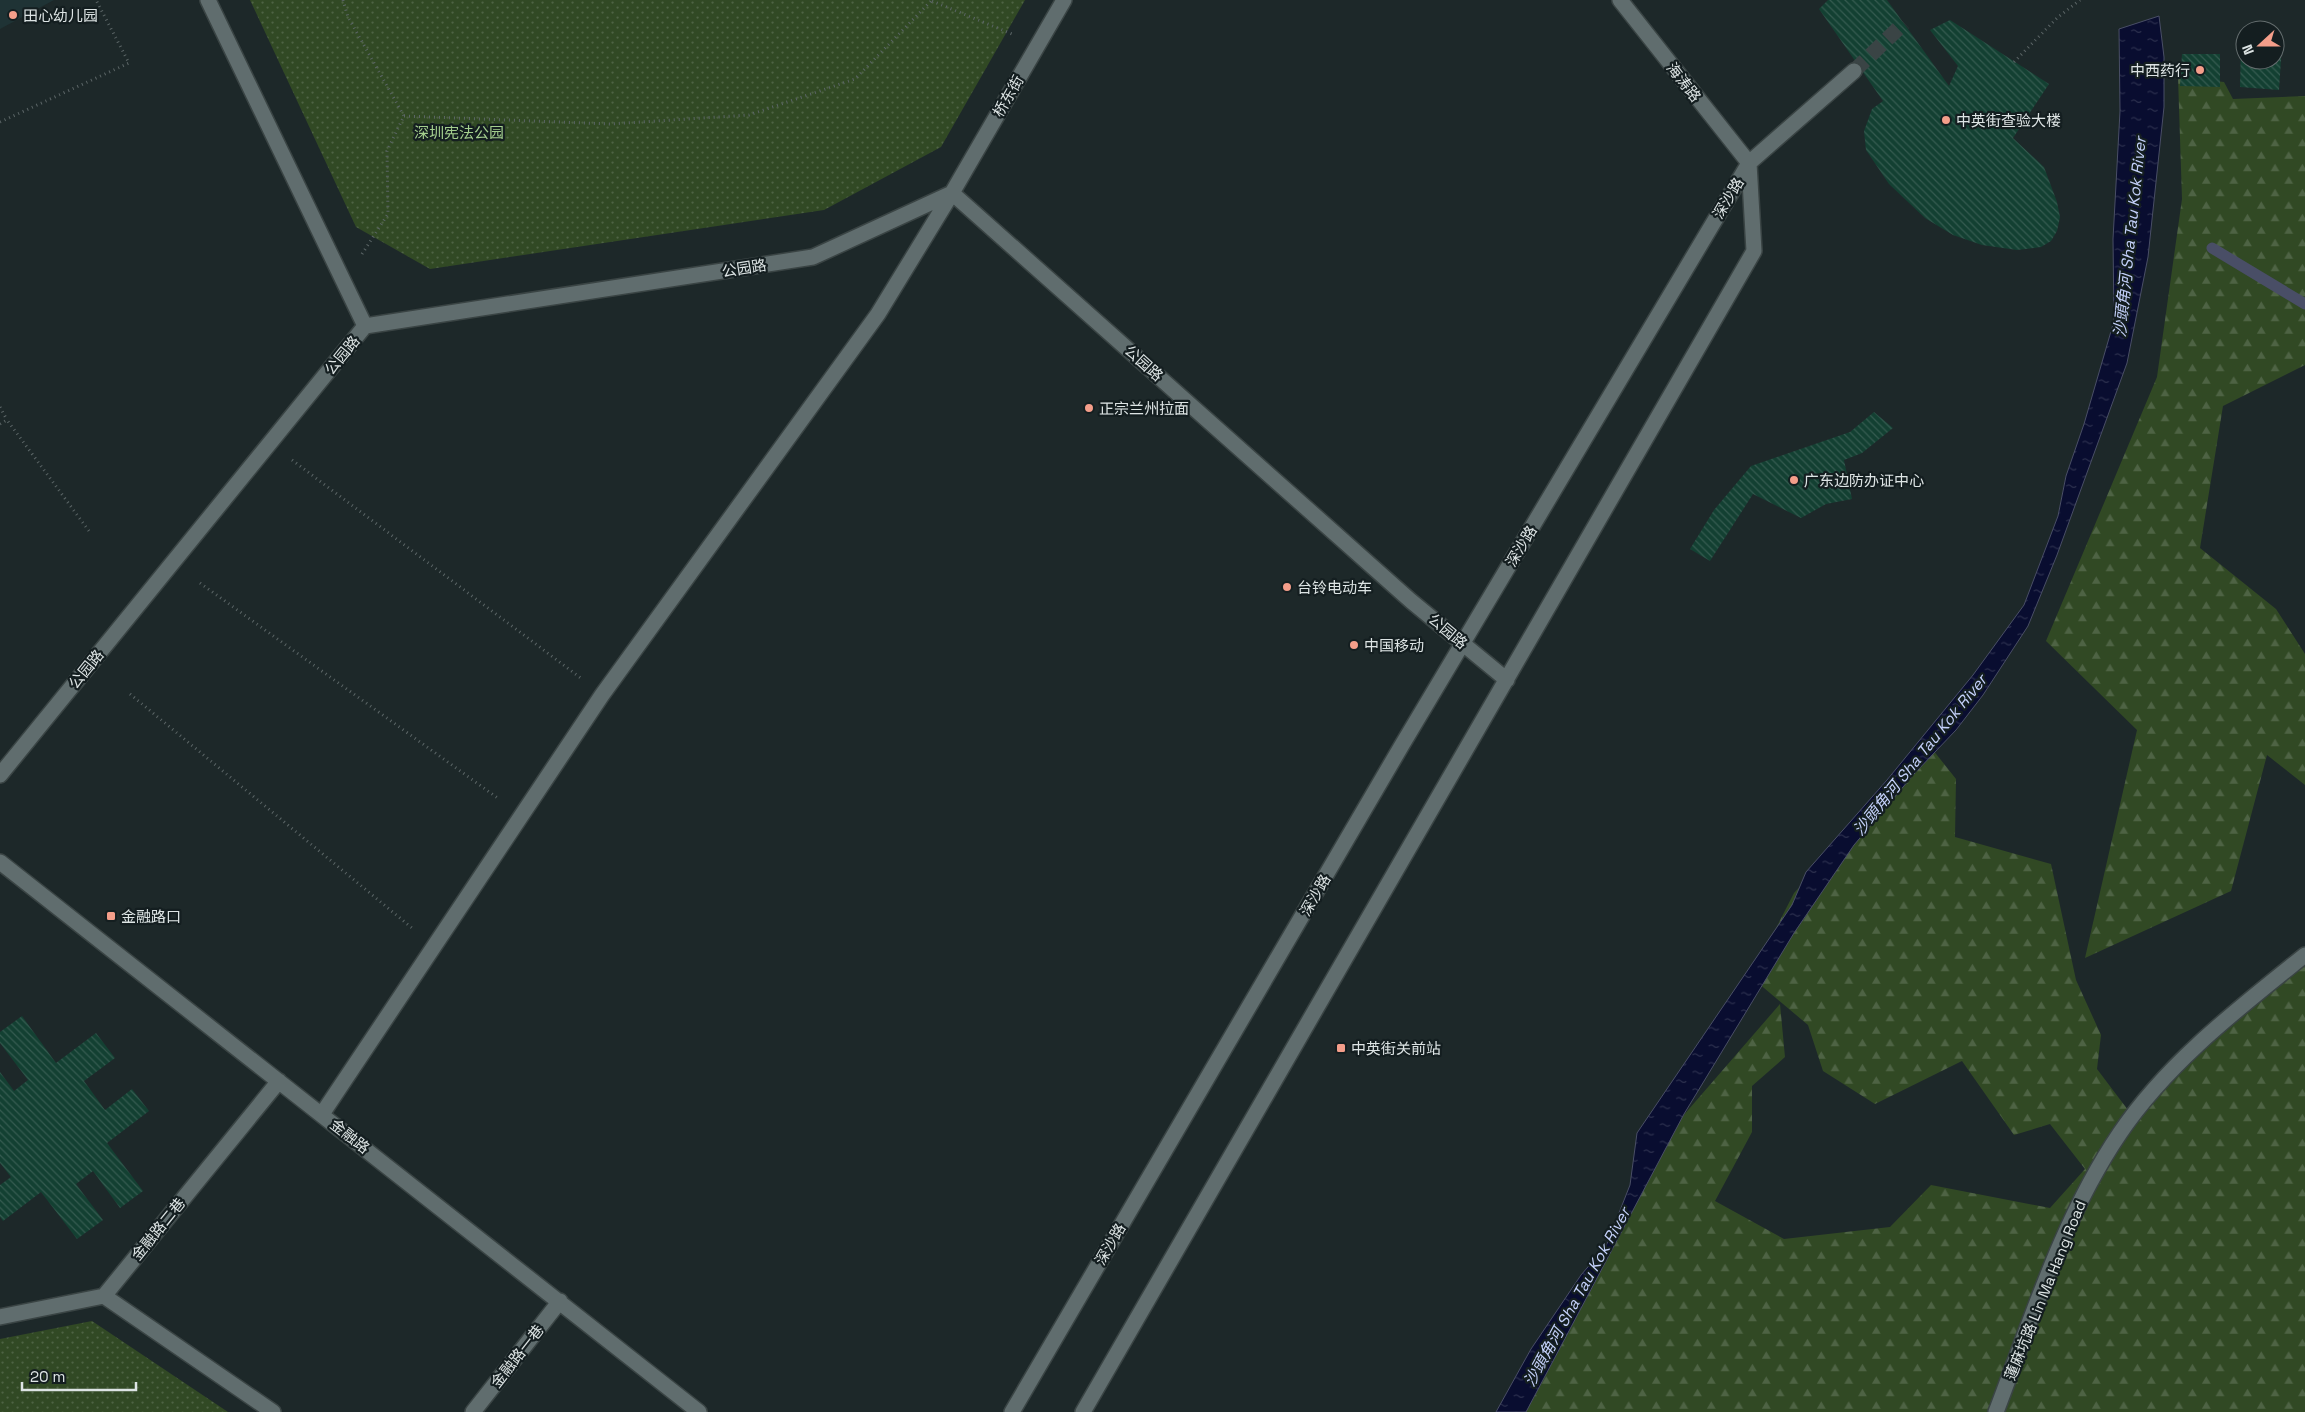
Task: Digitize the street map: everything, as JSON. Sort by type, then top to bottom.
[{"type":"street","points":[[208,0],[364,326]]},
{"type":"street","name":"桥东街","points":[[322,1114],[602,695],[878,314],[952,193],[1064,0]]},
{"type":"street","name":"海涛路","points":[[1620,0],[1749,164]]},
{"type":"street","points":[[1749,164],[1854,71]]},
{"type":"street","name":"深沙路","points":[[1012,1412],[1462,644],[1749,164]]},
{"type":"street","name":"深沙路","points":[[1083,1412],[1754,251],[1749,164]]},
{"type":"street","name":"公园路","points":[[0,775],[364,326],[813,257],[952,193],[1411,601],[1507,680]]},
{"type":"street","name":"金融路","points":[[0,862],[699,1412]]},
{"type":"street","name":"蓮麻坑路 Lin Ma Hang Road","points":[[1996,1412],[2064,1234],[2092,1179],[2120,1132],[2154,1090],[2184,1058],[2305,955]]},
{"type":"street","name":"金融路二巷","points":[[104,1296],[279,1081]]},
{"type":"street","points":[[0,1317],[104,1296],[273,1412]]},
{"type":"street","name":"金融路一巷","points":[[473,1412],[560,1301]]},
{"type":"path","points":[[0,122],[129,63],[96,0]]},
{"type":"path","points":[[344,0],[348,17],[404,116]]},
{"type":"path","points":[[404,116],[610,124],[748,115],[855,79],[932,0],[1038,45]]},
{"type":"path","points":[[2014,62],[2058,18],[2080,0]]},
{"type":"path","points":[[343,281],[388,214],[387,150],[404,116]]},
{"type":"path","points":[[0,407],[7,420],[89,531]]},
{"type":"path","points":[[0,424],[7,420]]},
{"type":"path","points":[[289,458],[602,695]]},
{"type":"path","points":[[200,583],[521,815]]},
{"type":"path","points":[[130,694],[434,946]]},
{"type":"shaded area","name":"田心幼儿园","points":[[0,0],[54,0],[0,29]]},
{"type":"green space","name":"深圳宪法公园","points":[[250,0],[1025,0],[941,147],[824,210],[430,269],[356,227]]},
{"type":"green space","points":[[2178,77],[2224,82],[2233,99],[2305,96],[2305,365],[2223,406],[2200,548],[2276,609],[2305,654],[2305,785],[2267,755],[2231,891],[2085,958],[2137,730],[2046,641],[2157,377],[2182,199]]},
{"type":"green space","points":[[1929,745],[1956,779],[1955,837],[2051,864],[2076,980],[2101,1035],[2097,1069],[2128,1110],[2305,949],[2305,1412],[1521,1412],[1663,1139],[1780,1004],[1785,1057],[1752,1086],[1752,1132],[1715,1201],[1784,1239],[1890,1227],[1931,1185],[2050,1208],[2085,1169],[2050,1124],[2014,1135],[1962,1061],[1875,1104],[1823,1071],[1808,1025],[1751,977],[1794,893]]},
{"type":"green space","points":[[92,1321],[228,1412],[0,1412],[0,1339]]},
{"type":"water","name":"沙頭角河 Sha Tau Kok River","points":[[2159,16],[2164,57],[2164,107],[2148,257],[2127,363],[2057,555],[2028,626],[1983,695],[1956,730],[1914,774],[1854,845],[1794,933],[1684,1114],[1526,1412],[1496,1412],[1531,1349],[1581,1275],[1606,1246],[1630,1185],[1637,1133],[1792,905],[1806,872],[1887,780],[1973,675],[2024,605],[2058,516],[2066,476],[2084,424],[2114,321],[2113,239],[2120,111],[2119,29]]},
{"type":"building","name":"中英街查验大楼","points":[[1828,0],[1887,0],[1949,86],[1958,66],[1930,30],[1950,20],[2049,84],[2013,138],[2044,167],[2057,202],[2060,217],[2057,231],[2051,241],[2041,247],[2017,250],[1982,245],[1953,235],[1925,218],[1889,184],[1866,150],[1864,131],[1872,109],[1883,101],[1819,9]]},
{"type":"building","name":"中西药行","points":[[2182,54],[2220,54],[2220,87],[2180,86]]},
{"type":"building","points":[[2240,70],[2280,70],[2279,90],[2240,87]]},
{"type":"building","name":"广东边防办证中心","points":[[1874,412],[1893,428],[1862,453],[1844,460],[1852,499],[1826,504],[1801,518],[1753,494],[1710,561],[1690,549],[1714,510],[1751,466],[1850,432]]},
{"type":"building","points":[[22,1016],[56,1063],[96,1033],[115,1058],[84,1081],[105,1110],[132,1089],[149,1111],[107,1143],[143,1191],[120,1208],[93,1171],[76,1184],[103,1220],[77,1239],[41,1192],[3,1221],[0,1217],[0,1185],[11,1177],[0,1163],[0,1072],[14,1091],[28,1080],[0,1043],[0,1032]]},
{"type":"waterway","points":[[2212,248],[2305,304]]},
{"type":"tunnel","points":[[1854,71],[1904,23]]},
{"type":"place","name":"田心幼儿园","points":[[13,15]]},
{"type":"place","name":"中西药行","points":[[2200,70]]},
{"type":"place","name":"中英街查验大楼","points":[[1946,120]]},
{"type":"place","name":"正宗兰州拉面","points":[[1089,408]]},
{"type":"place","name":"广东边防办证中心","points":[[1794,480]]},
{"type":"place","name":"台铃电动车","points":[[1287,587]]},
{"type":"place","name":"中国移动","points":[[1354,645]]},
{"type":"place","name":"金融路口","points":[[111,916]]},
{"type":"place","name":"中英街关前站","points":[[1341,1048]]}]
